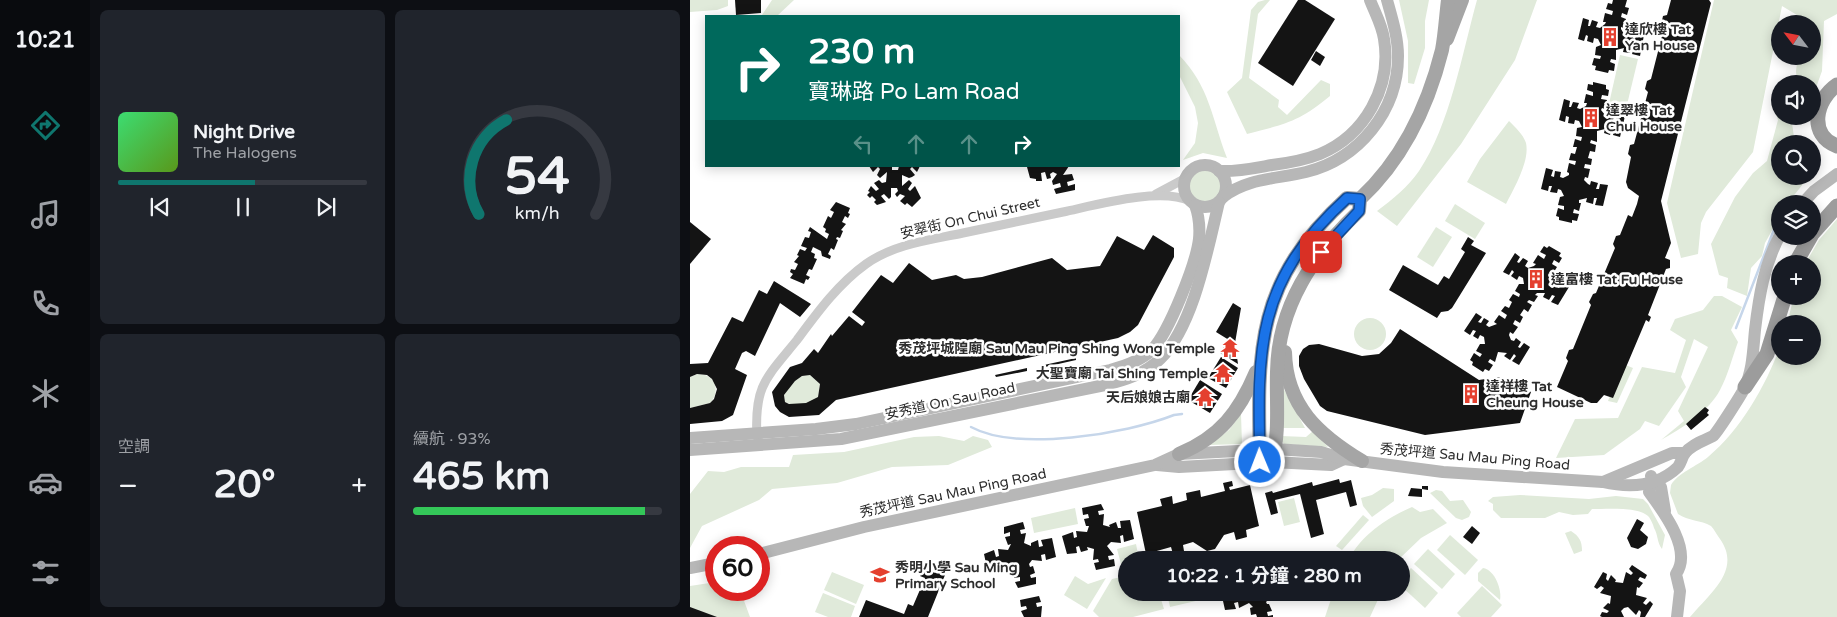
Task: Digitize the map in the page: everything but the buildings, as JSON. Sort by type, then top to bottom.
[{"type":"highway","points":[[1837,85],[1824,98],[1818,118],[1823,137],[1837,146]]},
{"type":"highway","points":[[1821,225],[1837,206]]},
{"type":"highway","points":[[1745,387],[1767,354],[1781,305]]},
{"type":"main road","points":[[1219,171],[1243,170],[1304,159],[1333,148],[1358,128],[1376,101],[1384,71],[1384,39],[1370,0]]},
{"type":"main road","points":[[1221,199],[1226,183],[1219,171],[1211,166],[1199,166],[1190,171],[1186,178],[1184,190],[1192,203],[1207,207],[1221,199],[1243,184],[1323,166],[1348,152],[1367,136],[1384,111],[1397,74],[1397,45],[1387,0]]},
{"type":"main road","points":[[1266,456],[1278,432],[1278,344],[1293,296],[1312,263],[1359,211],[1360,199],[1392,163],[1418,120],[1442,47],[1448,0]]},
{"type":"main road","points":[[1442,47],[1452,30],[1462,0]]},
{"type":"main road","points":[[1810,195],[1837,174]]},
{"type":"main road","points":[[1266,456],[1260,363],[1267,317],[1280,283],[1292,260],[1319,224],[1347,198],[1360,199]]},
{"type":"main road","name":"安秀道 On Sau Road","points":[[690,438],[826,441],[874,433],[1105,385],[1139,374],[1165,354],[1183,322],[1203,270],[1221,199]]},
{"type":"main road","name":"安秀道 On Sau Road","points":[[690,450],[872,421],[1110,370],[1139,360],[1152,349],[1164,333],[1199,239],[1199,217],[1192,203]]},
{"type":"main road","name":"秀茂坪道 Sau Mau Ping Road","points":[[1155,465],[1179,467],[1266,456],[1321,452],[1344,459],[1443,472],[1603,482],[1622,486],[1638,486],[1653,481],[1679,466],[1685,453],[1722,427],[1724,419],[1745,387],[1752,364],[1757,313],[1765,271],[1776,245]]},
{"type":"main road","points":[[1285,322],[1287,376],[1290,388],[1300,406],[1325,437],[1362,461]]},
{"type":"main road","points":[[1179,454],[1200,446],[1232,417],[1248,392],[1260,363]]},
{"type":"main road","name":"秀茂坪道 Sau Mau Ping Road","points":[[1603,482],[1672,453],[1685,453]]},
{"type":"main road","name":"秀茂坪道 Sau Mau Ping Road","points":[[770,551],[864,527],[1155,465],[1179,454],[1266,456]]},
{"type":"main road","points":[[1647,464],[1653,481],[1649,492],[1666,515],[1675,532],[1680,550],[1681,568],[1676,574],[1680,590],[1677,617]]},
{"type":"main road","points":[[690,568],[705,565]]},
{"type":"street","name":"安翠街 On Chui Street","points":[[1154,195],[1186,178]]},
{"type":"street","name":"安翠街 On Chui Street","points":[[757,440],[755,409],[759,391],[768,375],[826,303],[866,264],[898,248],[1090,206],[1154,195],[1179,196],[1192,203]]},
{"type":"green space","points":[[690,0],[728,0],[728,6],[717,10],[690,12]]},
{"type":"green space","points":[[772,0],[794,0],[778,15],[762,15]]},
{"type":"green space","points":[[1270,0],[1258,14],[1249,78],[1279,100],[1278,107],[1287,115],[1321,80],[1330,84],[1330,96],[1300,117],[1272,128],[1247,134],[1227,92],[1242,78],[1251,10],[1258,2]]},
{"type":"green space","points":[[1399,0],[1429,0],[1425,21],[1425,48],[1414,84],[1408,83],[1408,41]]},
{"type":"green space","points":[[1477,0],[1537,0],[1515,60],[1461,144],[1397,226],[1377,211],[1410,182],[1430,153],[1454,89]]},
{"type":"green space","points":[[1714,0],[1837,0],[1837,14],[1824,21],[1821,75],[1796,75],[1796,71],[1797,65],[1821,65],[1821,15],[1797,15],[1782,6],[1780,15],[1771,15],[1771,61],[1753,152],[1706,212],[1701,223],[1698,254],[1681,258],[1667,203]]},
{"type":"green space","points":[[1620,55],[1638,59],[1625,113],[1608,108]]},
{"type":"green space","points":[[1180,56],[1204,91],[1227,158],[1203,153],[1183,160],[1195,143],[1198,123],[1195,107],[1180,77]]},
{"type":"green space","points":[[1509,121],[1523,137],[1527,150],[1521,174],[1506,204],[1467,182],[1480,159]]},
{"type":"green space","points":[[1777,125],[1792,125],[1794,135],[1774,135]]},
{"type":"green space","points":[[1771,146],[1771,185],[1802,185],[1794,195],[1771,195],[1771,232],[1765,243],[1762,256],[1751,268],[1747,296],[1727,288],[1728,278],[1719,275],[1711,244],[1735,197],[1753,173],[1767,161]]},
{"type":"green space","points":[[1205,170],[1211,171],[1216,175],[1220,180],[1220,192],[1216,197],[1211,201],[1205,202],[1199,201],[1194,197],[1190,192],[1189,186],[1190,180],[1194,175],[1199,171]]},
{"type":"green space","points":[[1455,204],[1485,223],[1475,239],[1445,221]]},
{"type":"green space","points":[[1837,219],[1837,617],[1690,617],[1721,581],[1727,561],[1726,550],[1711,526],[1678,514],[1670,493],[1671,485],[1683,473],[1708,457],[1731,434],[1751,406],[1773,365],[1821,365],[1821,315],[1789,315],[1792,305],[1821,305],[1821,255],[1810,255],[1816,245],[1821,245],[1821,238]]},
{"type":"green space","points":[[1436,227],[1452,237],[1433,267],[1417,257]]},
{"type":"green space","points":[[1714,296],[1722,296],[1742,307],[1731,330],[1738,342],[1728,372],[1720,390],[1709,405],[1686,425],[1661,440],[1684,421],[1678,411],[1708,347],[1694,339],[1681,377],[1686,387],[1659,426],[1645,421],[1640,429],[1604,455],[1556,458],[1575,419],[1618,418],[1642,367],[1675,373],[1686,340],[1670,330],[1675,319],[1703,310]]},
{"type":"green space","points":[[1370,318],[1376,319],[1381,323],[1385,328],[1385,340],[1381,345],[1376,349],[1370,350],[1364,349],[1359,345],[1355,340],[1354,334],[1355,328],[1359,323],[1364,319]]},
{"type":"green space","points":[[1623,364],[1633,368],[1617,403],[1608,401]]},
{"type":"green space","points":[[703,374],[712,379],[716,388],[714,398],[710,403],[690,408],[690,377]]},
{"type":"green space","points":[[810,375],[820,384],[818,397],[802,404],[789,404],[785,402],[784,395],[795,381],[801,376]]},
{"type":"green space","points":[[1282,386],[1305,428],[1282,428]]},
{"type":"green space","points":[[1241,414],[1242,444],[1209,445],[1229,430]]},
{"type":"green space","points":[[1313,431],[1328,447],[1284,444],[1281,440],[1281,436],[1306,437]]},
{"type":"green space","points":[[939,436],[964,441],[973,436],[988,440],[992,447],[948,465],[892,467],[837,483],[772,489],[759,500],[702,526],[690,548],[690,494],[708,471],[724,472],[741,467],[789,467],[793,455],[844,452],[914,437]]},
{"type":"green space","points":[[1383,488],[1394,489],[1394,501],[1372,517],[1363,506],[1361,498],[1372,495]]},
{"type":"green space","points":[[1436,490],[1442,491],[1450,501],[1463,500],[1471,512],[1469,517],[1462,520],[1456,518],[1430,493]]},
{"type":"green space","points":[[1520,495],[1589,499],[1616,496],[1643,499],[1648,504],[1665,535],[1662,549],[1650,518],[1638,511],[1592,509],[1588,514],[1573,515],[1559,512],[1545,518],[1501,518],[1493,510],[1493,504],[1488,501],[1493,497]]},
{"type":"green space","points":[[1294,498],[1300,522],[1284,526],[1278,502]]},
{"type":"green space","points":[[1412,507],[1420,512],[1433,509],[1447,523],[1421,538],[1407,551],[1354,551],[1376,528]]},
{"type":"green space","points":[[1075,508],[1078,524],[1034,533],[1031,518]]},
{"type":"green space","points":[[1363,515],[1369,520],[1342,550],[1336,546]]},
{"type":"green space","points":[[1571,531],[1580,539],[1582,547],[1582,551],[1574,554],[1565,533]]},
{"type":"green space","points":[[1450,535],[1478,560],[1465,575],[1437,550]]},
{"type":"green space","points":[[1136,544],[1137,551],[1118,551],[1118,553],[1117,549]]},
{"type":"green space","points":[[1428,549],[1455,574],[1442,589],[1414,564]]},
{"type":"green space","points":[[1483,568],[1491,572],[1497,581],[1500,600],[1478,581],[1478,573]]},
{"type":"green space","points":[[1410,569],[1438,593],[1425,608],[1410,594]]},
{"type":"green space","points":[[832,572],[864,585],[856,604],[824,590]]},
{"type":"green space","points":[[1075,576],[1088,584],[1106,578],[1087,609],[1064,595]]},
{"type":"green space","points":[[1118,578],[1118,601],[1162,601],[1164,609],[1133,617],[1099,617],[1093,611],[1112,579]]},
{"type":"green space","points":[[705,584],[705,601],[744,601],[750,617],[692,617],[690,614],[690,586]]},
{"type":"green space","points":[[1482,586],[1502,605],[1491,617],[1461,617],[1457,613]]},
{"type":"green space","points":[[823,593],[855,606],[851,617],[828,617],[815,612]]},
{"type":"green space","points":[[1169,601],[1196,601],[1170,607]]},
{"type":"green space","points":[[1330,601],[1377,601],[1370,617],[1325,617]]},
{"type":"waterway","points":[[1736,328],[1771,237]]},
{"type":"waterway","points":[[971,427],[991,434],[1015,438],[1072,438],[1101,434],[1182,414]]},
{"type":"place","name":"達欣樓 Tat Yan House","points":[[1610,37]]},
{"type":"place","name":"達翠樓 Tat Chui House","points":[[1591,118]]},
{"type":"place","name":"達富樓 Tat Fu House","points":[[1536,279]]},
{"type":"place","name":"秀茂坪城隍廟 Sau Mau Ping Shing Wong Temple","points":[[1230,348]]},
{"type":"place","name":"大聖寶廟 Tai Shing Temple","points":[[1223,373]]},
{"type":"place","name":"達祥樓 Tat Cheung House","points":[[1471,394]]},
{"type":"place","name":"天后娘娘古廟","points":[[1205,397]]},
{"type":"place","name":"秀明小學 Sau Ming Primary School","points":[[880,575]]},
{"type":"route","points":[[1260,462],[1259,387],[1261,350],[1267,317],[1280,283],[1307,238],[1347,198],[1360,199],[1359,211],[1321,252]]}]
